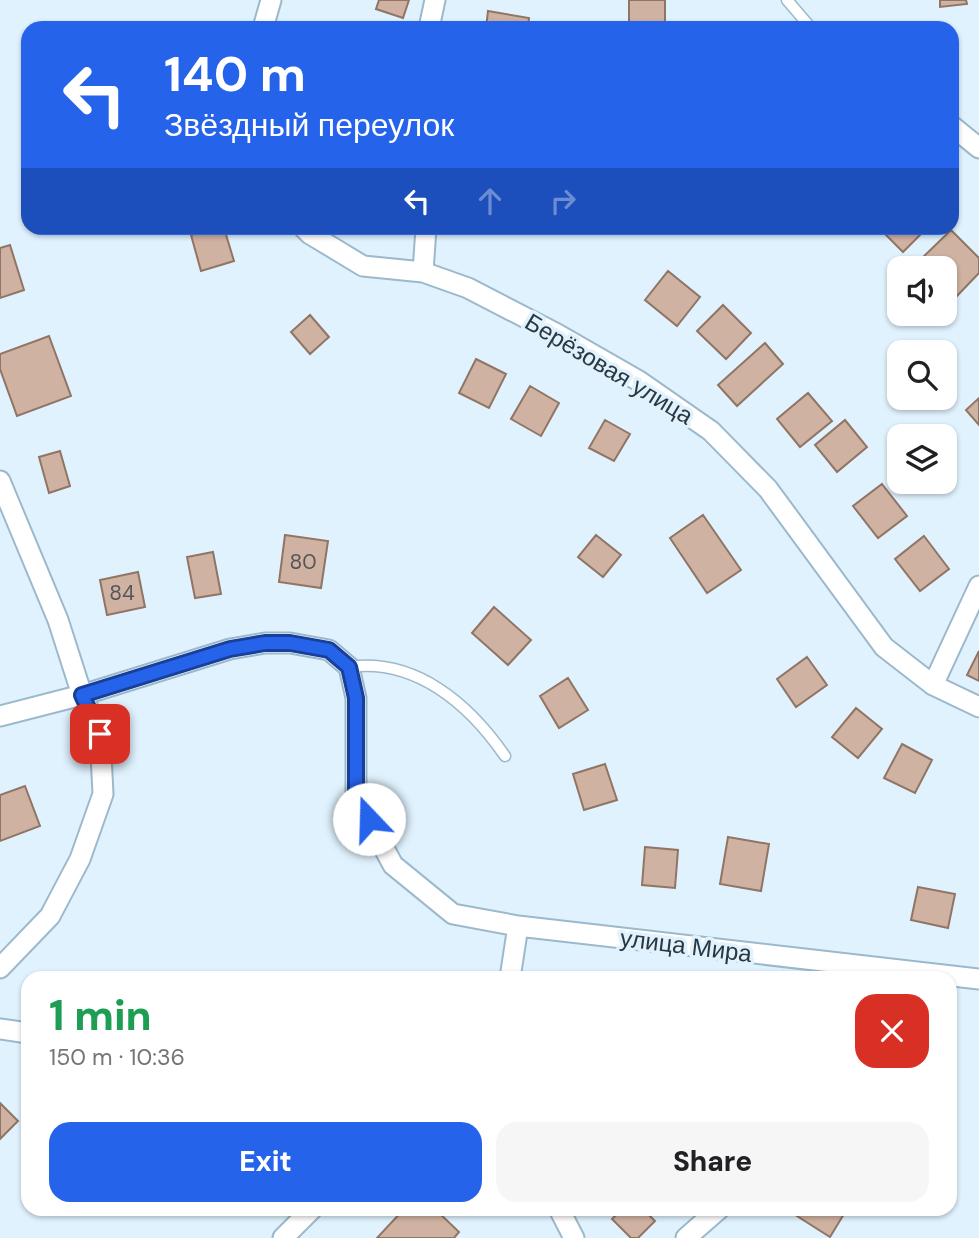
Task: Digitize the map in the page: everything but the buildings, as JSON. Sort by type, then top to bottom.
[{"type":"street","points":[[265,21],[271,0]]},
{"type":"street","points":[[430,21],[435,0]]},
{"type":"street","points":[[959,132],[979,148]]},
{"type":"street","name":"Берёзовая улица","points":[[312,235],[363,266],[423,272],[468,288],[557,334],[639,381],[711,431],[768,489],[884,648],[933,685],[979,707]]},
{"type":"street","points":[[423,272],[426,235]]},
{"type":"street","points":[[0,481],[58,620],[82,695],[100,734],[103,794],[80,859],[50,916],[0,968]]},
{"type":"street","points":[[933,685],[979,586]]},
{"type":"street","points":[[0,716],[82,695],[230,649],[265,643],[290,643],[329,650],[349,667]]},
{"type":"street","name":"улица Мира","points":[[349,667],[356,698],[356,796],[393,865],[453,915],[518,926],[866,971]]},
{"type":"street","points":[[511,971],[518,926]]},
{"type":"street","name":"улица Мира","points":[[957,978],[979,979]]},
{"type":"street","points":[[0,1029],[21,1032]]},
{"type":"street","points":[[283,1238],[305,1216]]},
{"type":"street","points":[[562,1216],[573,1238]]},
{"type":"street","points":[[686,1238],[711,1216]]},
{"type":"lane","points":[[787,0],[805,21]]},
{"type":"lane","points":[[349,667],[370,664],[404,672],[443,690],[488,731],[505,756]]},
{"type":"route","points":[[100,734],[82,695],[230,649],[265,643],[290,643],[329,650],[349,667],[356,698],[356,796],[369,819]]}]
